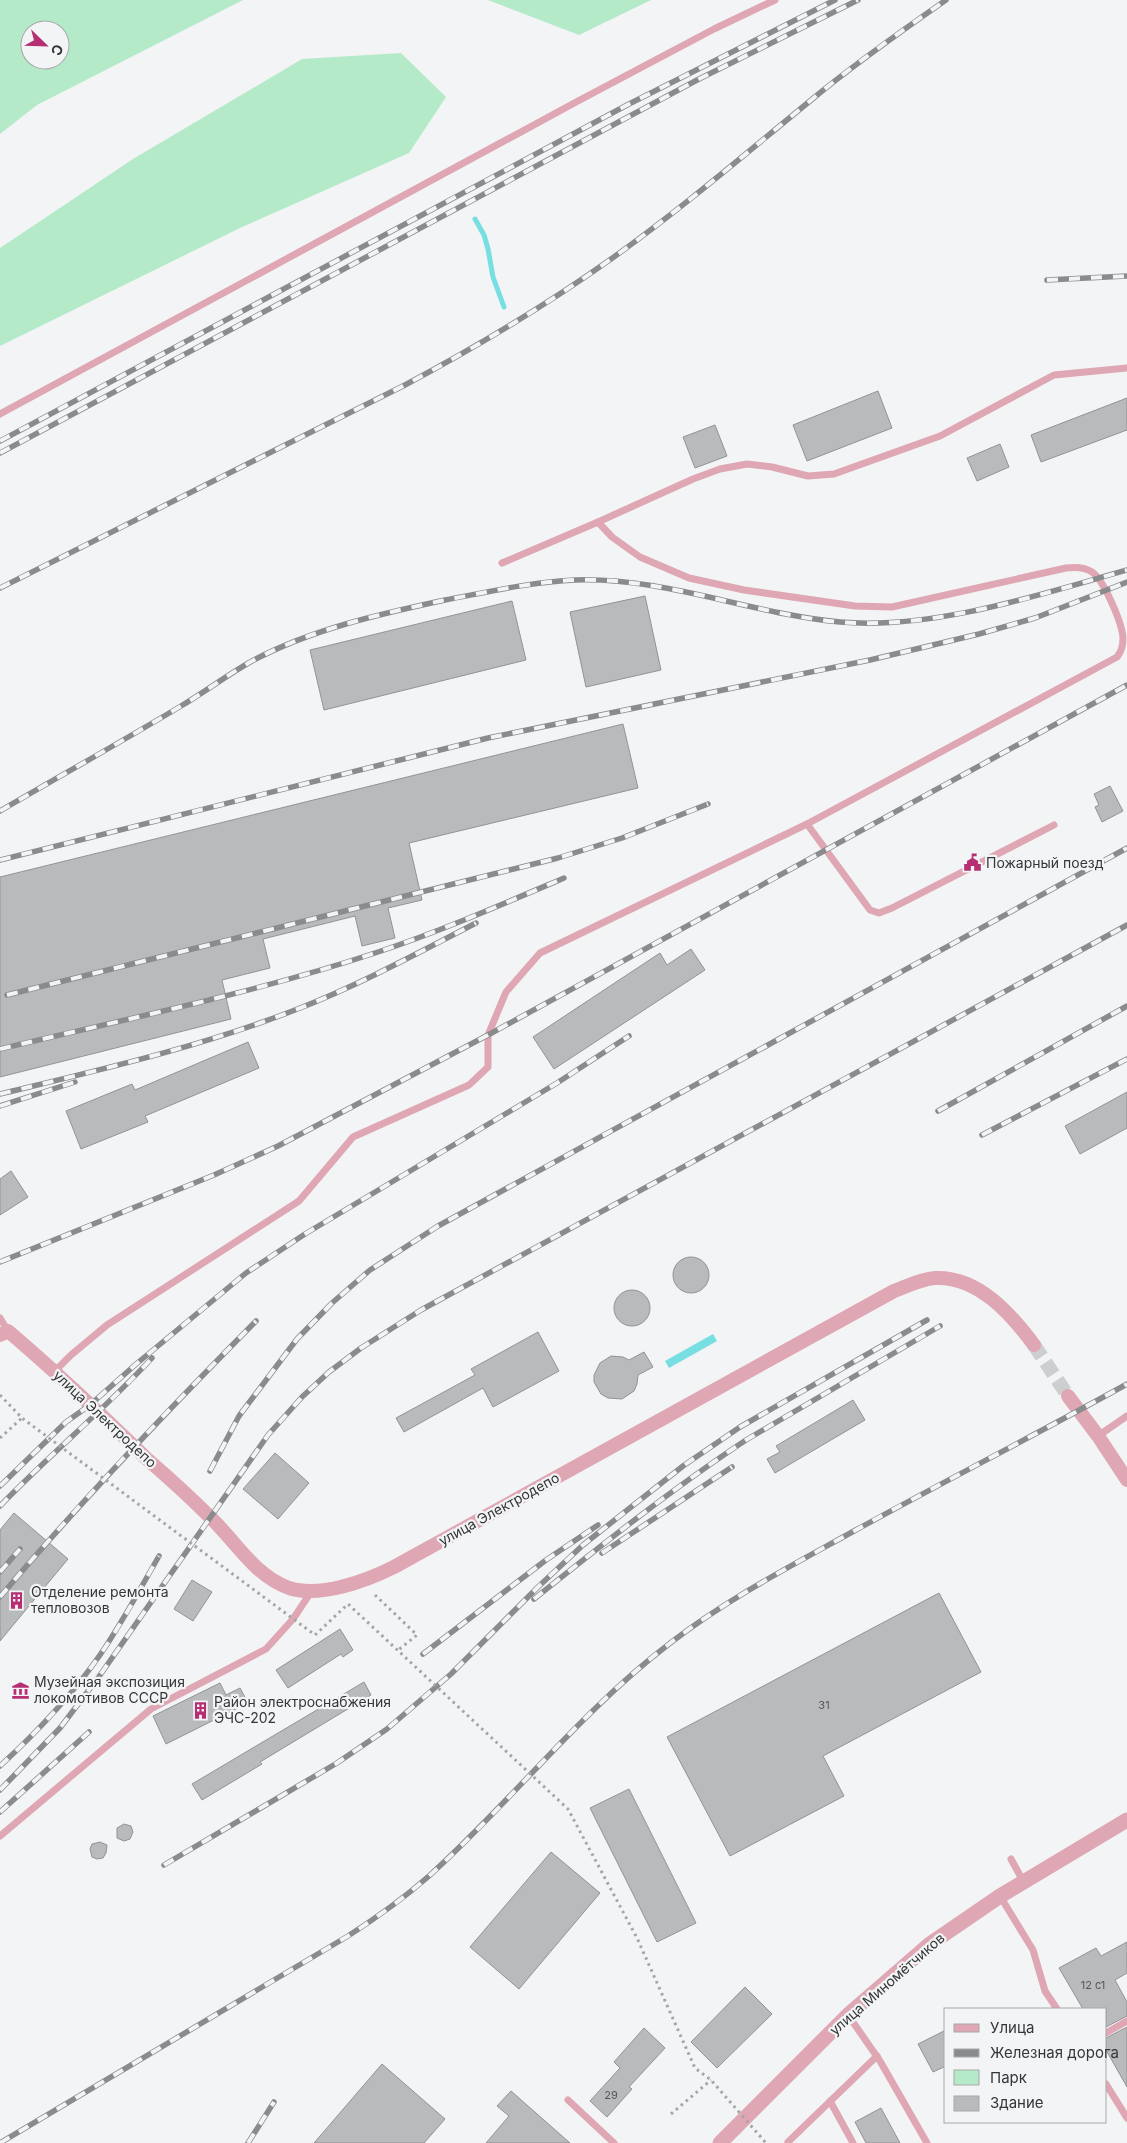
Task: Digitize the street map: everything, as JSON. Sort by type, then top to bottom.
[{"type":"street","name":"улица Электродепо","points":[[4,1333],[55,1371],[212,1518],[249,1561],[276,1582],[288,1588],[311,1591],[352,1584],[394,1567],[894,1291],[916,1282],[934,1278],[950,1279],[968,1285],[989,1297],[1002,1308],[1034,1345]]},
{"type":"street","points":[[1068,1396],[1098,1436],[1127,1480]]},
{"type":"street","name":"улица Миномётчиков","points":[[720,2143],[848,2015],[930,1944],[1023,1881],[1127,1820]]},
{"type":"lane","points":[[0,414],[578,101],[714,29],[775,0]]},
{"type":"lane","points":[[502,563],[692,479],[732,466],[746,464],[772,467],[808,476],[834,474],[940,436],[1054,375],[1127,368]]},
{"type":"lane","points":[[55,1371],[107,1325],[300,1201],[353,1137],[469,1084],[488,1067],[488,1035],[506,992],[540,954],[807,824],[1117,657],[1121,651],[1124,638],[1118,619],[1098,578],[1093,572],[1086,570],[1066,568],[892,607],[837,604],[744,590],[689,578],[656,565],[633,553],[612,537],[598,522]]},
{"type":"lane","points":[[807,824],[870,910],[879,913],[885,912],[1054,825]]},
{"type":"lane","points":[[0,1318],[4,1333]]},
{"type":"lane","points":[[1098,1436],[1127,1416]]},
{"type":"lane","points":[[0,1836],[151,1709],[266,1649],[293,1619],[311,1591]]},
{"type":"lane","points":[[1011,1859],[1023,1881]]},
{"type":"lane","points":[[1000,1896],[1033,1950],[1045,1991],[1056,2008]]},
{"type":"lane","points":[[848,2015],[876,2056],[927,2143]]},
{"type":"lane","points":[[1107,2032],[1127,2021]]},
{"type":"lane","points":[[788,2142],[876,2056]]},
{"type":"lane","points":[[1107,2086],[1127,2118]]},
{"type":"lane","points":[[568,2100],[614,2143]]},
{"type":"lane","points":[[830,2100],[854,2143]]},
{"type":"path","points":[[0,1395],[22,1418],[315,1635],[348,1604],[396,1651],[568,1809],[637,1938],[695,2068],[711,2080],[766,2143]]},
{"type":"path","points":[[0,1438],[22,1418]]},
{"type":"path","points":[[375,1595],[417,1635],[396,1651]]},
{"type":"path","points":[[671,2114],[711,2080]]},
{"type":"green space","points":[[0,0],[243,0],[37,105],[0,134]]},
{"type":"green space","points":[[488,0],[651,0],[579,35]]},
{"type":"green space","points":[[401,53],[446,97],[409,153],[240,228],[0,346],[0,248],[133,159],[302,59]]},
{"type":"water","points":[[713,1334],[717,1341],[669,1368],[665,1361]]},
{"type":"building","points":[[878,391],[892,428],[807,461],[793,425]]},
{"type":"building","points":[[1127,398],[1127,430],[1041,462],[1031,435]]},
{"type":"building","points":[[715,425],[727,456],[695,468],[683,437]]},
{"type":"building","points":[[1000,444],[1009,467],[977,481],[967,458]]},
{"type":"building","points":[[645,596],[661,670],[586,687],[570,612]]},
{"type":"building","points":[[512,601],[526,660],[324,710],[310,650]]},
{"type":"building","points":[[623,724],[638,788],[409,843],[422,900],[388,908],[395,938],[362,946],[355,916],[263,939],[270,968],[222,980],[231,1019],[0,1077],[0,877]]},
{"type":"building","points":[[1110,786],[1123,811],[1102,822],[1095,807],[1099,805],[1094,794]]},
{"type":"building","points":[[691,949],[705,970],[554,1069],[533,1037],[660,953],[667,965]]},
{"type":"building","points":[[248,1042],[259,1068],[145,1116],[148,1122],[81,1149],[66,1111],[132,1084],[135,1090]]},
{"type":"building","points":[[1127,1092],[1127,1128],[1080,1154],[1065,1126]]},
{"type":"building","points":[[11,1171],[28,1197],[0,1215],[0,1179]]},
{"type":"building","points":[[691,1257],[698,1258],[704,1262],[708,1268],[708,1282],[704,1288],[698,1292],[691,1293],[684,1292],[678,1288],[674,1282],[673,1275],[674,1268],[678,1262],[684,1258]]},
{"type":"building","points":[[632,1290],[639,1291],[645,1295],[649,1301],[649,1315],[645,1321],[639,1325],[632,1326],[625,1325],[619,1321],[615,1315],[614,1308],[615,1301],[619,1295],[625,1291]]},
{"type":"building","points":[[538,1332],[559,1371],[493,1407],[483,1388],[404,1432],[396,1418],[475,1375],[471,1369]]},
{"type":"building","points":[[644,1352],[653,1367],[638,1375],[634,1391],[622,1399],[608,1398],[601,1394],[594,1382],[594,1375],[600,1363],[611,1356],[623,1357],[629,1360]]},
{"type":"building","points":[[853,1400],[865,1420],[775,1473],[767,1459],[780,1452],[776,1446]]},
{"type":"building","points":[[275,1453],[309,1483],[278,1519],[243,1489]]},
{"type":"building","name":"Отделение ремонта тепловозов","points":[[14,1513],[68,1559],[0,1641],[0,1530]]},
{"type":"building","points":[[192,1580],[212,1592],[193,1621],[174,1609]]},
{"type":"building","points":[[939,1593],[981,1672],[823,1756],[844,1796],[730,1856],[667,1737]]},
{"type":"building","points":[[340,1629],[353,1650],[343,1657],[341,1654],[288,1688],[276,1670]]},
{"type":"building","points":[[364,1682],[371,1695],[260,1762],[262,1764],[202,1800],[192,1784]]},
{"type":"building","name":"Район электроснабжения ЭЧС-202","points":[[220,1683],[226,1695],[240,1688],[248,1703],[166,1744],[153,1716]]},
{"type":"building","points":[[629,1789],[696,1923],[657,1942],[590,1808]]},
{"type":"building","points":[[124,1824],[131,1826],[133,1832],[130,1839],[124,1841],[117,1838],[117,1828]]},
{"type":"building","points":[[100,1842],[107,1845],[106,1853],[103,1858],[97,1859],[92,1857],[90,1849],[92,1844]]},
{"type":"building","points":[[551,1852],[600,1893],[519,1989],[470,1947]]},
{"type":"building","points":[[1127,1942],[1127,1973],[1115,1980],[1127,2002],[1127,2016],[1107,2026],[1107,2008],[1082,2008],[1059,1968],[1096,1948],[1101,1956]]},
{"type":"building","points":[[745,1987],[772,2014],[717,2068],[691,2042]]},
{"type":"building","points":[[1127,2027],[1127,2087],[1107,2052],[1107,2037]]},
{"type":"building","points":[[644,2028],[665,2048],[629,2087],[632,2089],[607,2117],[590,2101],[620,2068],[614,2062]]},
{"type":"building","points":[[944,2031],[944,2067],[933,2072],[918,2044]]},
{"type":"building","points":[[382,2064],[445,2119],[424,2143],[314,2143]]},
{"type":"building","points":[[511,2091],[570,2143],[486,2143],[509,2116],[497,2106]]},
{"type":"building","points":[[881,2108],[900,2143],[866,2143],[855,2122]]},
{"type":"waterway","points":[[475,219],[484,235],[493,277],[504,307]]},
{"type":"tunnel","points":[[1034,1345],[1068,1396]]},
{"type":"railway","points":[[0,441],[629,104],[835,0]]},
{"type":"railway","points":[[0,453],[699,79],[858,0]]},
{"type":"railway","points":[[0,588],[405,385],[536,310],[637,240],[712,182],[843,75],[946,0]]},
{"type":"railway","points":[[1047,280],[1127,276]]},
{"type":"railway","points":[[0,811],[136,733],[243,666],[275,650],[322,631],[445,600],[542,583],[575,580],[609,581],[675,590],[807,618],[840,622],[875,623],[912,621],[948,616],[1022,600],[1127,570]]},
{"type":"railway","points":[[0,860],[488,738],[870,660],[979,634],[1035,618],[1127,582]]},
{"type":"railway","points":[[0,1262],[214,1175],[278,1146],[488,1035],[1127,685]]},
{"type":"railway","points":[[7,995],[558,858],[622,838],[708,804]]},
{"type":"railway","points":[[210,1471],[239,1416],[297,1339],[332,1303],[370,1270],[438,1226],[1127,848]]},
{"type":"railway","points":[[0,1049],[190,1005],[332,967],[472,917],[564,878]]},
{"type":"railway","points":[[0,1094],[186,1047],[259,1023],[341,991],[476,923]]},
{"type":"railway","points":[[0,1790],[60,1728],[98,1678],[268,1435],[302,1397],[329,1372],[361,1348],[421,1310],[1127,925]]},
{"type":"railway","points":[[938,1111],[1127,1006]]},
{"type":"railway","points":[[0,1486],[66,1422],[90,1405],[246,1273],[305,1234],[557,1083],[629,1036]]},
{"type":"railway","points":[[982,1135],[1127,1059]]},
{"type":"railway","points":[[0,1106],[75,1082]]},
{"type":"railway","points":[[164,1865],[337,1763],[387,1729],[451,1674],[583,1545],[683,1466],[740,1427],[927,1320]]},
{"type":"railway","points":[[0,1597],[125,1457],[256,1321]]},
{"type":"railway","points":[[534,1599],[665,1497],[746,1440],[940,1326]]},
{"type":"railway","points":[[0,1506],[152,1358]]},
{"type":"railway","points":[[0,2143],[348,1936],[390,1908],[429,1876],[489,1818],[606,1698],[669,1644],[714,1612],[888,1512],[1127,1384]]},
{"type":"railway","points":[[602,1553],[732,1467]]},
{"type":"railway","points":[[423,1654],[546,1560],[598,1525]]},
{"type":"railway","points":[[0,1572],[20,1549]]},
{"type":"railway","points":[[0,1766],[78,1685],[116,1631],[159,1556]]},
{"type":"railway","points":[[0,1812],[89,1732]]},
{"type":"railway","points":[[248,2143],[274,2102]]},
{"type":"place","name":"Пожарный поезд","points":[[972,863]]},
{"type":"place","name":"Отделение ремонта тепловозов","points":[[17,1600]]},
{"type":"place","name":"Музейная экспозиция локомотивов СССР","points":[[20,1690]]},
{"type":"place","name":"Район электроснабжения ЭЧС-202","points":[[200,1710]]}]
